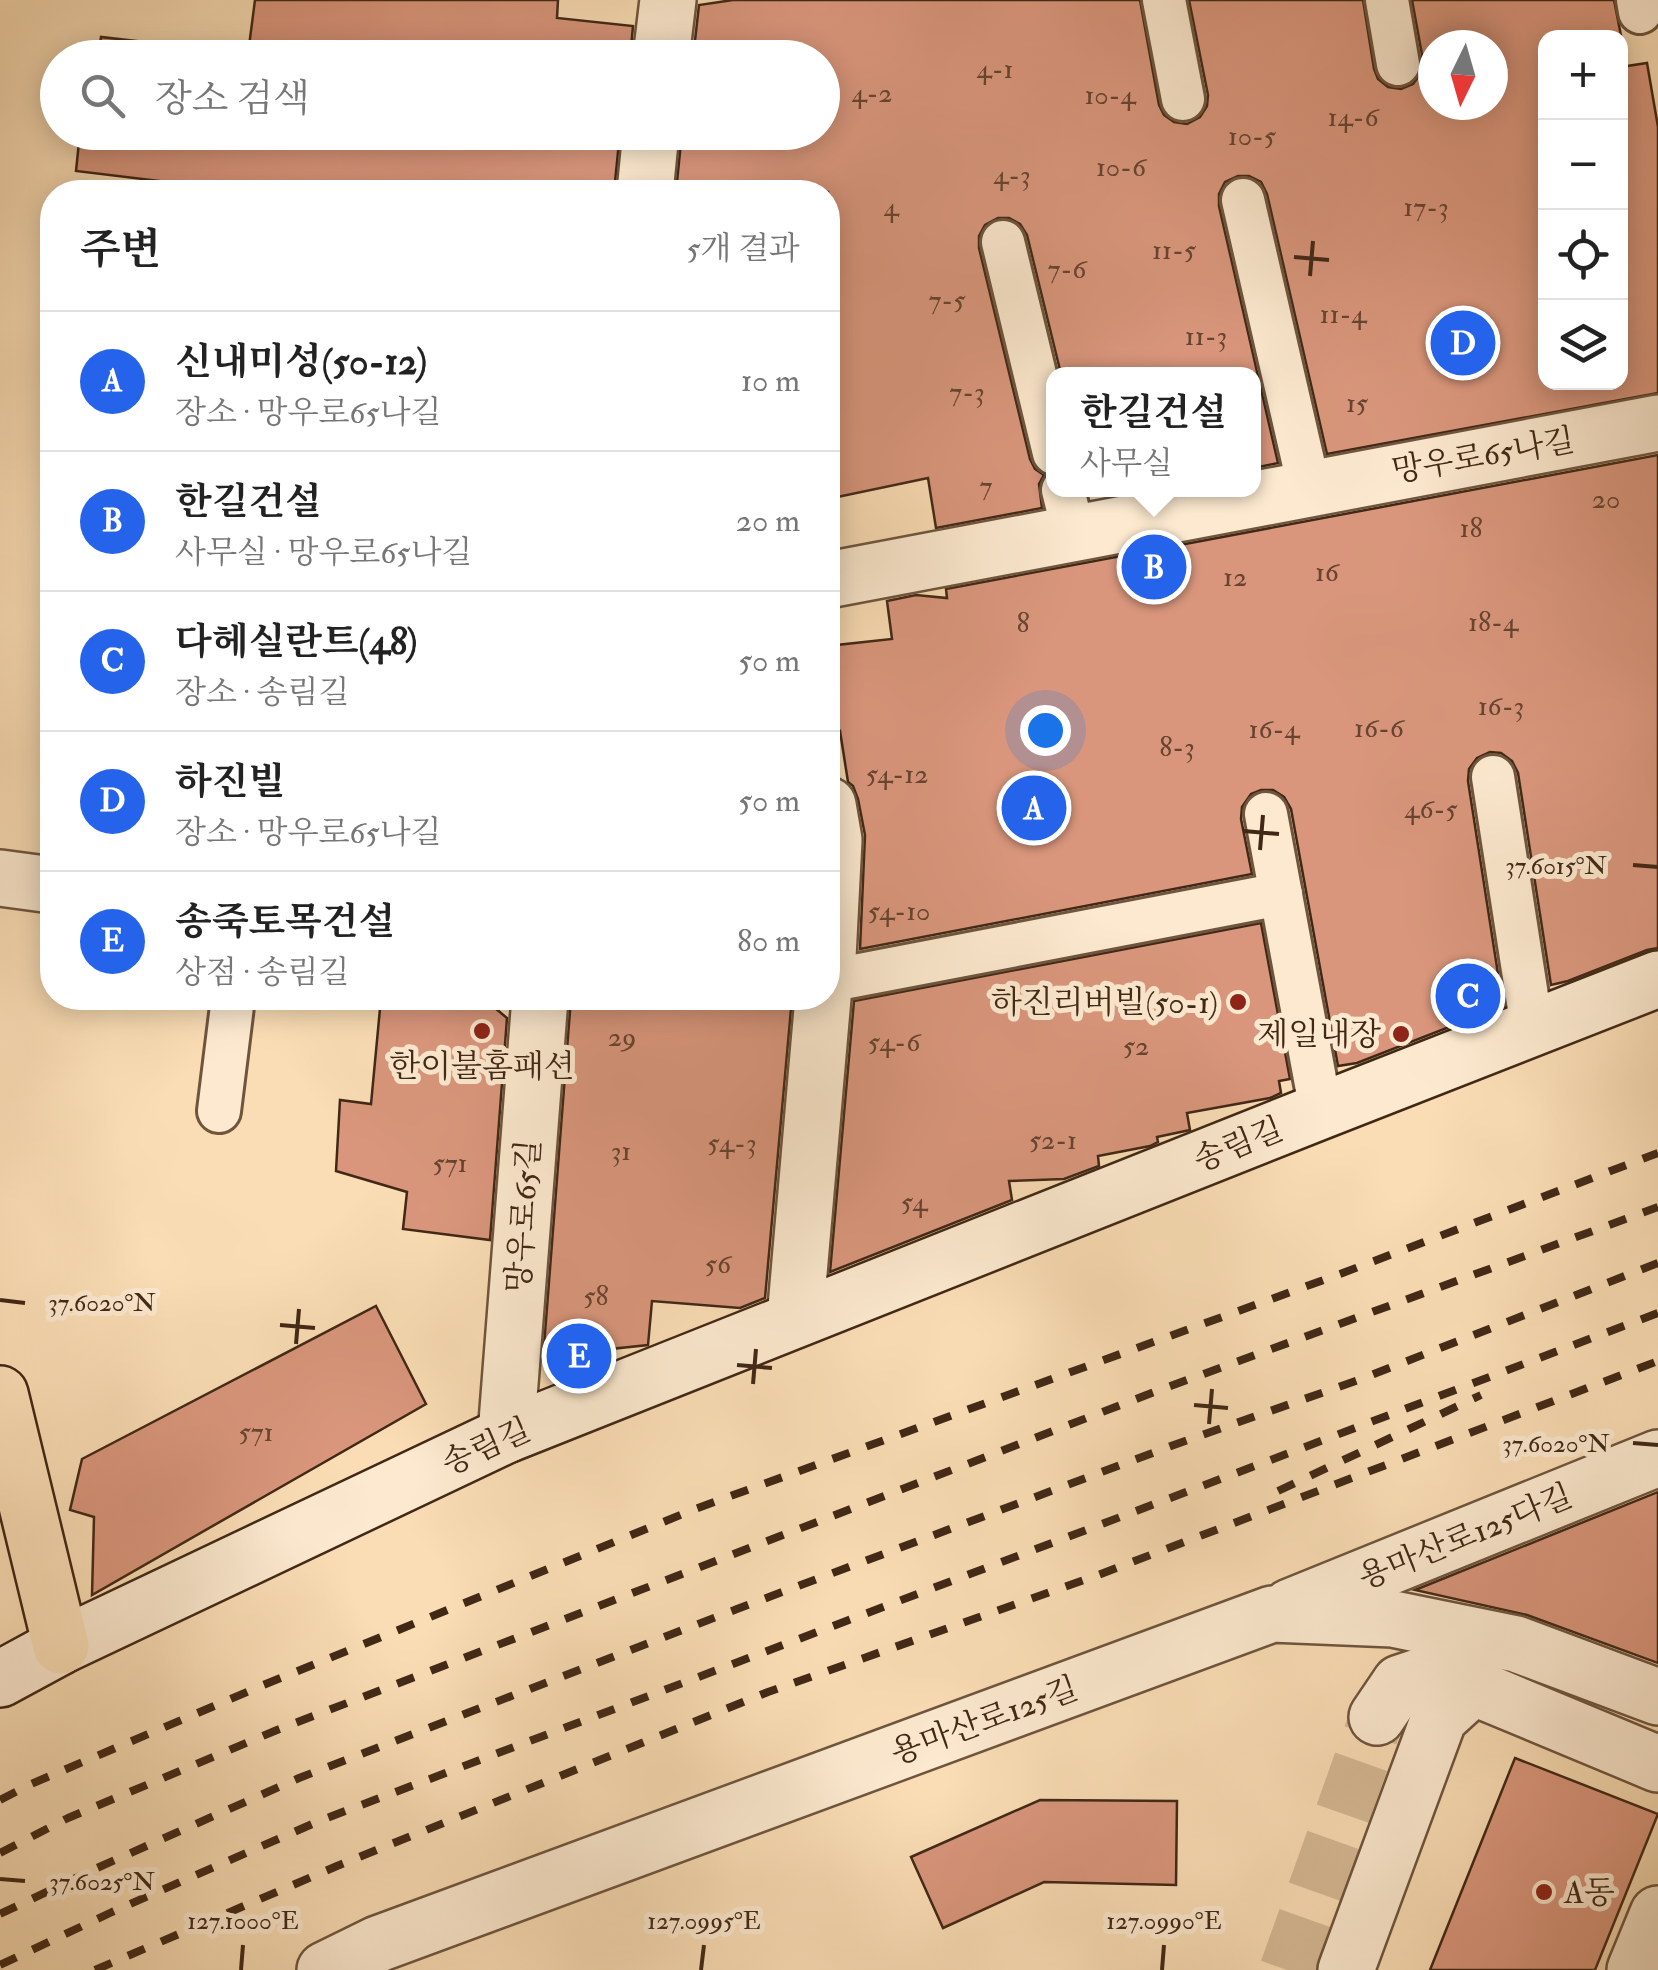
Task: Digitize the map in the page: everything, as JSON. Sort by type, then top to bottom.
[{"type":"main road","points":[[0,1394],[61,1646]]},
{"type":"street","points":[[663,40],[668,0]]},
{"type":"street","points":[[646,180],[649,150]]},
{"type":"street","name":"망우로65나길","points":[[1261,492],[1309,487],[1658,422]]},
{"type":"street","name":"망우로65나길","points":[[840,577],[1068,512],[1213,497]]},
{"type":"street","points":[[0,878],[40,883]]},
{"type":"street","name":"송림길","points":[[0,1679],[61,1646],[506,1435],[1658,979]]},
{"type":"street","name":"망우로65길","points":[[506,1435],[539,1010]]},
{"type":"street","points":[[795,1319],[822,1010]]},
{"type":"street","name":"용마산로125다길","points":[[1272,1614],[1658,1458]]},
{"type":"street","name":"용마산로125길","points":[[325,1970],[378,1944],[1272,1614],[1393,1619],[1516,1644],[1658,1698]]},
{"type":"street","points":[[1377,1717],[1400,1683],[1427,1674],[1472,1687],[1658,1764]]},
{"type":"street","points":[[1346,1970],[1439,1718],[1472,1687]]},
{"type":"street","points":[[1636,1970],[1658,1914]]},
{"type":"lane","points":[[1164,0],[1183,99]]},
{"type":"lane","points":[[1387,0],[1398,64]]},
{"type":"lane","points":[[1243,200],[1309,487]]},
{"type":"lane","points":[[1003,242],[1046,419]]},
{"type":"lane","points":[[1493,778],[1532,1028]]},
{"type":"lane","name":"송림길","points":[[1266,814],[1320,1110]]},
{"type":"lane","points":[[840,979],[1280,894]]},
{"type":"lane","points":[[219,1111],[232,1010]]},
{"type":"building","points":[[255,0],[558,0],[557,18],[633,26],[632,40],[250,40]]},
{"type":"building","points":[[733,0],[1140,0],[1159,105],[1174,122],[1187,124],[1200,117],[1208,95],[1189,0],[1363,0],[1378,79],[1388,87],[1401,89],[1418,77],[1418,120],[1508,120],[1508,30],[1418,33],[1412,0],[1614,0],[1620,30],[1538,30],[1538,390],[1628,390],[1628,66],[1647,63],[1658,127],[1658,393],[1327,454],[1267,194],[1261,182],[1238,176],[1225,182],[1219,206],[1256,367],[1059,367],[1027,235],[1020,224],[998,218],[985,225],[979,236],[979,248],[1030,459],[1044,475],[1039,484],[1042,508],[936,528],[928,478],[840,496],[840,180],[677,180],[680,150],[840,150],[840,40],[695,40],[699,5]]},
{"type":"building","points":[[78,150],[618,150],[615,180],[151,180],[76,171]]},
{"type":"building","points":[[1261,389],[1278,463],[1261,467]]},
{"type":"building","points":[[1658,455],[1658,948],[1551,985],[1518,773],[1512,761],[1501,753],[1490,752],[1477,758],[1469,769],[1468,781],[1503,1006],[1357,1063],[1338,1066],[1291,809],[1284,797],[1273,790],[1251,794],[1242,807],[1252,874],[860,949],[865,835],[858,799],[848,782],[840,731],[840,645],[892,639],[887,601],[916,595],[947,598],[946,589]]},
{"type":"building","points":[[1261,923],[1290,1079],[1279,1081],[1281,1093],[1187,1113],[1190,1130],[1157,1137],[1158,1142],[1150,1146],[1098,1156],[1099,1166],[1064,1179],[1009,1181],[1012,1200],[830,1272],[854,1001]]},
{"type":"building","points":[[380,1010],[497,1010],[507,1018],[490,1240],[403,1229],[407,1192],[336,1171],[340,1100],[371,1104]]},
{"type":"building","points":[[570,1010],[791,1010],[765,1298],[740,1308],[652,1301],[648,1345],[592,1351],[589,1368],[564,1378],[543,1359]]},
{"type":"building","points":[[376,1306],[426,1404],[92,1595],[94,1517],[70,1510],[82,1459]]},
{"type":"building","points":[[1658,1492],[1658,1663],[1527,1615],[1415,1590]]},
{"type":"building","name":"A동","points":[[1515,1758],[1658,1814],[1595,1970],[1430,1970]]},
{"type":"building","points":[[1040,1800],[1177,1801],[1176,1885],[1044,1882],[943,1928],[911,1857]]},
{"type":"tunnel","points":[[1287,1970],[1377,1717]]},
{"type":"railway","points":[[0,1800],[261,1686],[695,1509],[1340,1274],[1658,1153]]},
{"type":"railway","points":[[0,1853],[68,1818],[277,1730],[1149,1394],[1658,1207]]},
{"type":"railway","points":[[0,1914],[299,1778],[737,1609],[1361,1379],[1658,1263]]},
{"type":"railway","points":[[0,1965],[319,1821],[1658,1313]]},
{"type":"railway","points":[[95,1970],[337,1866],[768,1692],[1098,1575],[1658,1361]]},
{"type":"railway","points":[[1278,1491],[1481,1395]]},
{"type":"place","name":"하진빌","points":[[1463,343]]},
{"type":"place","name":"한길건설","points":[[1154,567]]},
{"type":"place","name":"신내미성(50-12)","points":[[1034,808]]},
{"type":"place","name":"다헤실란트(48)","points":[[1468,996]]},
{"type":"place","name":"하진리버빌(50-1)","points":[[1238,1002]]},
{"type":"place","name":"한이불홈패션","points":[[482,1031]]},
{"type":"place","name":"제일내장","points":[[1401,1034]]},
{"type":"place","name":"송죽토목건설","points":[[579,1356]]},
{"type":"place","name":"A동","points":[[1544,1892]]}]
